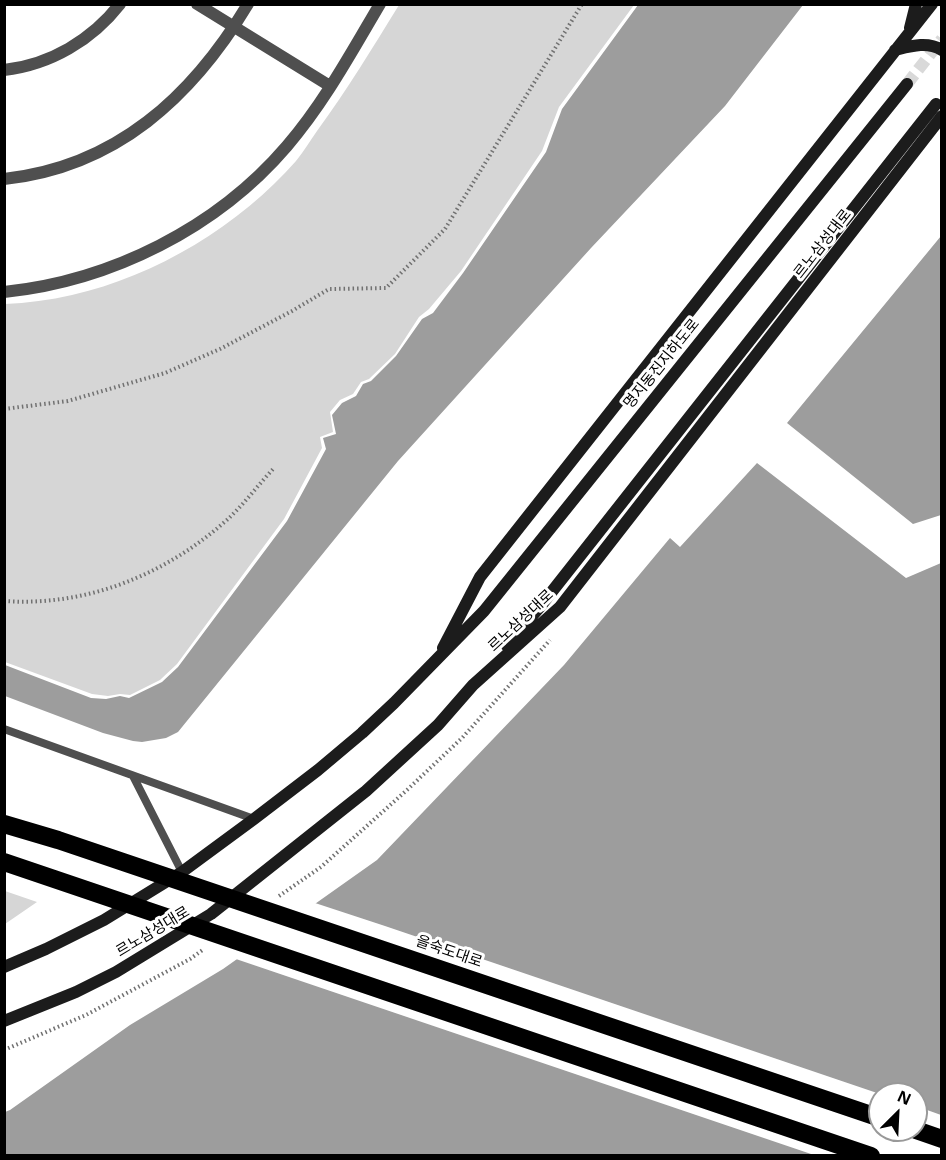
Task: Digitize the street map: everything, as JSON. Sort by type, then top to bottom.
[{"type":"highway","name":"을숙도대로","points":[[4,824],[114,858],[868,1114]]},
{"type":"highway","points":[[4,862],[871,1155]]},
{"type":"main road","points":[[909,32],[916,4]]},
{"type":"main road","points":[[4,967],[104,920],[182,872],[318,770],[362,733],[437,659],[480,577],[932,4]]},
{"type":"main road","points":[[896,50],[920,44],[936,46],[942,50]]},
{"type":"main road","name":"명지동진지하도로","points":[[437,659],[484,611],[907,84]]},
{"type":"main road","name":"르노삼성대로","points":[[4,1021],[76,992],[116,972],[211,914],[366,792],[438,724],[473,685],[560,607],[939,110]]},
{"type":"street","points":[[4,70],[28,65],[71,48],[96,29],[120,4]]},
{"type":"street","points":[[197,4],[330,86]]},
{"type":"street","points":[[4,179],[36,174],[75,161],[120,140],[144,125],[189,85],[212,58],[248,4]]},
{"type":"street","points":[[4,292],[50,285],[109,268],[162,244],[197,224],[242,191],[270,165],[302,127],[380,4]]},
{"type":"lane","points":[[4,729],[254,819]]},
{"type":"lane","points":[[133,776],[182,872]]},
{"type":"path","points":[[4,409],[68,401],[165,373],[220,349],[329,289],[387,288],[444,229],[582,4]]},
{"type":"path","points":[[4,601],[51,601],[124,584],[147,574],[179,555],[228,518],[274,468]]},
{"type":"shaded area","points":[[399,5],[634,5],[559,107],[542,151],[461,271],[429,309],[419,317],[395,354],[369,379],[361,382],[353,394],[340,400],[330,412],[333,432],[320,437],[322,448],[284,519],[177,664],[160,680],[130,695],[108,696],[92,694],[5,662],[5,304],[72,295],[135,275],[165,261],[223,227],[274,184],[296,161],[349,84]]},
{"type":"shaded area","points":[[638,5],[803,5],[725,106],[591,248],[398,461],[178,732],[166,738],[142,742],[133,741],[103,733],[5,696],[5,665],[91,698],[106,699],[120,696],[129,698],[162,682],[178,667],[287,521],[326,449],[323,438],[336,434],[332,415],[342,403],[356,396],[363,384],[371,381],[396,356],[422,319],[433,313],[463,273],[546,152],[562,109]]},
{"type":"shaded area","points":[[941,236],[941,515],[913,524],[787,423]]},
{"type":"shaded area","points":[[757,463],[906,578],[941,563],[941,1155],[5,1156],[5,1112],[130,1025],[223,969],[377,860],[564,665],[670,538],[680,547]]},
{"type":"shaded area","points":[[5,891],[37,902],[5,924]]},
{"type":"pier","points":[[312,902],[868,1090],[868,1142],[928,1142],[928,1110],[941,1115],[941,1155],[814,1155],[233,958]]},
{"type":"tunnel","points":[[907,84],[942,39]]}]
